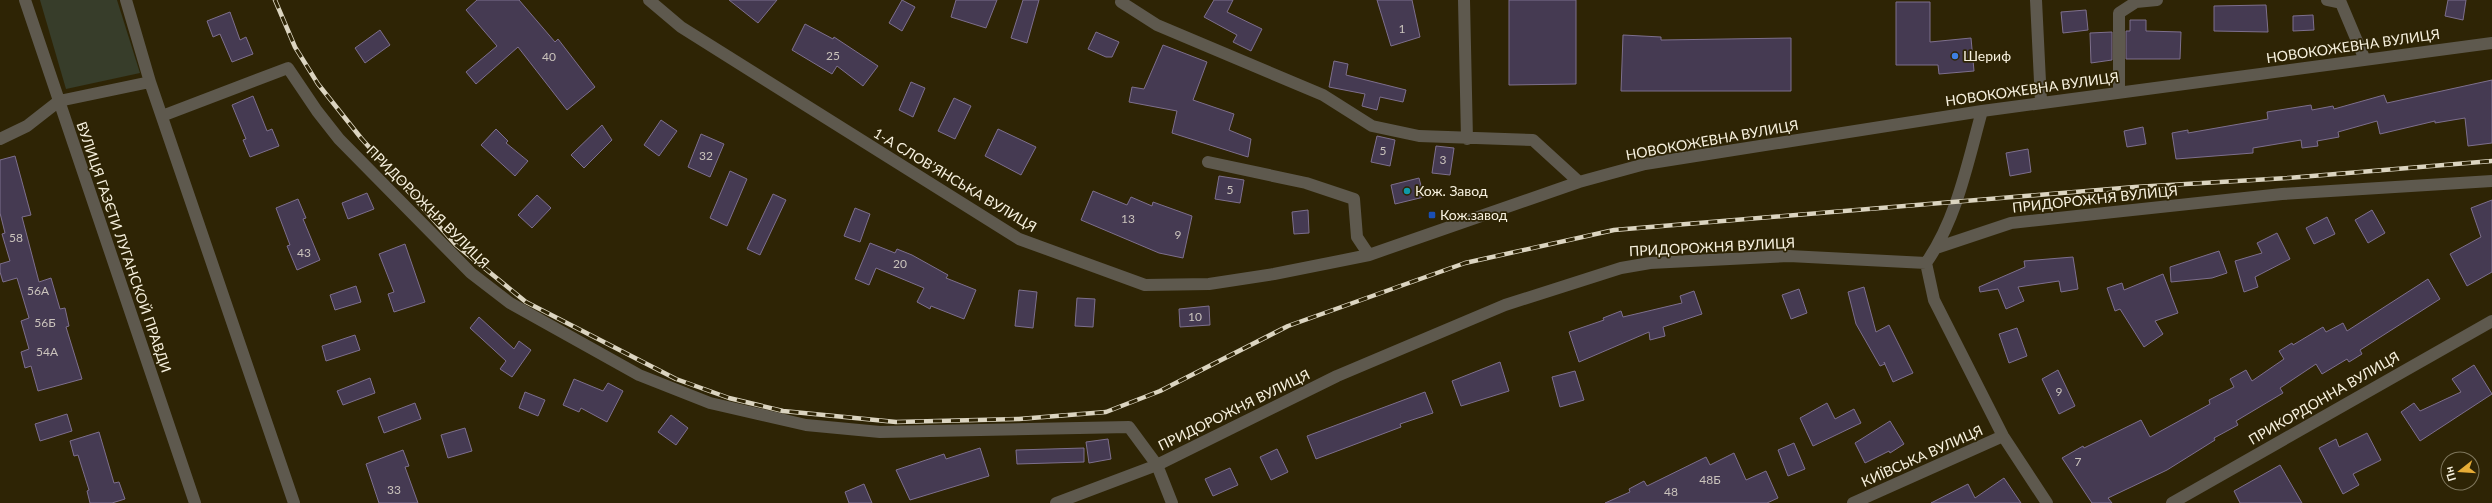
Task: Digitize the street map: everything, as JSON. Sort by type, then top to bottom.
[{"type":"street","name":"ВУЛИЦЯ ГАЗЄТИ ЛУГАНСКОЙ ПРАВДИ","points":[[25,0],[195,503]]},
{"type":"street","points":[[126,0],[150,82],[294,503]]},
{"type":"street","name":"1-А СЛОВ’ЯНСЬКА ВУЛИЦЯ","points":[[649,0],[681,27],[1019,239],[1145,285],[1209,284],[1274,274],[1369,255],[1579,182]]},
{"type":"street","points":[[1464,0],[1467,139]]},
{"type":"street","points":[[2036,0],[2041,102]]},
{"type":"street","points":[[2120,92],[2119,13],[2136,2],[2157,0]]},
{"type":"street","points":[[2327,0],[2341,3],[2365,60]]},
{"type":"street","points":[[1122,2],[1158,25],[1323,95],[1372,126],[1419,136],[1467,139],[1533,140],[1579,182]]},
{"type":"street","name":"НОВОКОЖЕВНА ВУЛИЦЯ","points":[[1579,182],[1645,164],[1982,110],[2492,43]]},
{"type":"street","name":"ПРИДОРОЖНЯ ВУЛИЦЯ","points":[[162,116],[288,68],[316,111],[340,139],[471,274],[510,304],[639,376],[710,403],[806,425],[880,432],[1129,427],[1157,464],[1337,376],[1505,305],[1621,268],[1650,263],[1789,256],[1926,263]]},
{"type":"street","points":[[0,139],[27,126],[59,101],[150,82]]},
{"type":"street","points":[[1982,110],[1956,202],[1936,248],[1926,263],[1934,300],[2003,436],[2047,503]]},
{"type":"street","points":[[1208,162],[1306,183],[1354,199],[1357,237],[1369,255]]},
{"type":"street","name":"ПРИДОРОЖНЯ ВУЛИЦЯ","points":[[1936,248],[2011,223],[2282,194],[2492,181]]},
{"type":"street","name":"ПРИКОРДОННА ВУЛИЦЯ","points":[[2172,503],[2492,321]]},
{"type":"street","name":"КИЇВСЬКА ВУЛИЦЯ","points":[[1853,503],[2003,436]]},
{"type":"street","points":[[1056,503],[1157,464],[1172,503]]},
{"type":"green space","points":[[40,0],[117,0],[140,73],[66,89]]},
{"type":"building","points":[[477,0],[519,0],[555,42],[558,39],[595,87],[567,110],[518,47],[476,84],[466,72],[497,46],[466,10]]},
{"type":"building","points":[[729,0],[777,0],[758,23]]},
{"type":"building","points":[[902,0],[915,7],[902,31],[889,23]]},
{"type":"building","points":[[956,0],[997,0],[986,28],[951,17]]},
{"type":"building","points":[[1023,0],[1039,0],[1027,43],[1011,38]]},
{"type":"building","points":[[1214,0],[1233,0],[1227,12],[1262,29],[1251,51],[1233,42],[1237,35],[1204,17]]},
{"type":"building","points":[[1377,0],[1412,0],[1420,37],[1391,46]]},
{"type":"building","points":[[1509,0],[1576,0],[1576,84],[1509,85]]},
{"type":"building","points":[[2448,0],[2466,0],[2463,20],[2445,16]]},
{"type":"building","points":[[1896,2],[1930,2],[1930,42],[1971,38],[1974,71],[1939,74],[1938,65],[1896,65]]},
{"type":"building","points":[[2266,5],[2268,32],[2214,31],[2214,6]]},
{"type":"building","points":[[2086,10],[2088,30],[2063,33],[2061,12]]},
{"type":"building","points":[[230,12],[240,40],[246,37],[253,54],[232,62],[220,34],[213,37],[207,21]]},
{"type":"building","points":[[2313,15],[2314,30],[2293,31],[2293,16]]},
{"type":"building","points":[[2130,20],[2146,20],[2146,31],[2181,32],[2180,59],[2126,59],[2126,31],[2130,31]]},
{"type":"building","points":[[805,24],[833,39],[834,37],[878,66],[863,86],[837,66],[832,74],[792,50]]},
{"type":"building","points":[[380,30],[390,45],[365,63],[355,48]]},
{"type":"building","points":[[1096,32],[1119,42],[1112,57],[1106,57],[1088,49]]},
{"type":"building","points":[[2112,32],[2112,60],[2091,63],[2090,33]]},
{"type":"building","points":[[1623,35],[1661,37],[1661,40],[1791,38],[1791,91],[1621,91]]},
{"type":"building","points":[[1163,45],[1207,62],[1193,100],[1234,114],[1229,130],[1251,139],[1248,157],[1172,133],[1177,111],[1129,102],[1132,87],[1144,89]]},
{"type":"building","points":[[1334,61],[1348,64],[1346,75],[1406,90],[1403,102],[1380,97],[1377,110],[1362,106],[1365,94],[1329,87]]},
{"type":"building","points":[[2492,80],[2492,143],[2468,146],[2465,118],[2435,123],[2435,121],[2380,134],[2377,121],[2338,132],[2339,137],[2317,141],[2318,146],[2302,148],[2301,140],[2253,148],[2253,153],[2176,159],[2172,133],[2188,130],[2188,133],[2268,119],[2267,112],[2311,105],[2312,110],[2333,106],[2334,109],[2384,95],[2387,103]]},
{"type":"building","points":[[911,82],[925,88],[913,117],[899,110]]},
{"type":"building","points":[[253,96],[267,131],[272,129],[279,146],[250,157],[243,140],[246,139],[232,105]]},
{"type":"building","points":[[954,98],[971,106],[955,139],[938,131]]},
{"type":"building","points":[[661,120],[677,131],[659,156],[644,145]]},
{"type":"building","points":[[602,125],[612,140],[584,168],[571,155]]},
{"type":"building","points":[[2143,127],[2146,144],[2127,147],[2124,131]]},
{"type":"building","points":[[496,129],[508,141],[506,143],[528,161],[515,176],[481,145]]},
{"type":"building","points":[[998,129],[1036,147],[1021,175],[985,156]]},
{"type":"building","points":[[701,134],[724,144],[710,177],[688,167]]},
{"type":"building","points":[[1377,136],[1395,140],[1390,166],[1371,162]]},
{"type":"building","points":[[1436,146],[1454,148],[1450,175],[1432,173]]},
{"type":"building","points":[[2028,149],[2031,172],[2010,176],[2006,153]]},
{"type":"building","points":[[15,156],[31,215],[22,217],[39,282],[51,278],[60,309],[65,308],[69,326],[66,327],[82,379],[38,391],[31,366],[25,368],[21,352],[29,349],[21,321],[29,318],[17,278],[3,282],[0,272],[0,264],[10,261],[2,234],[5,233],[0,213],[0,160]]},
{"type":"building","points":[[730,171],[747,179],[727,226],[710,218]]},
{"type":"building","points":[[1219,176],[1244,180],[1240,203],[1215,199]]},
{"type":"building","name":"Кож. Завод","points":[[1419,178],[1424,197],[1395,204],[1391,185]]},
{"type":"building","points":[[1093,191],[1127,205],[1131,197],[1152,206],[1153,202],[1192,216],[1183,258],[1159,253],[1081,220]]},
{"type":"building","points":[[367,193],[374,209],[348,219],[342,203]]},
{"type":"building","points":[[773,194],[786,200],[760,255],[747,249]]},
{"type":"building","points":[[537,195],[551,208],[532,228],[518,215]]},
{"type":"building","points":[[298,199],[306,218],[303,219],[320,260],[297,270],[287,246],[290,245],[276,208]]},
{"type":"building","points":[[2492,200],[2492,272],[2467,286],[2450,254],[2481,237],[2471,208]]},
{"type":"building","points":[[855,208],[870,214],[860,242],[844,236]]},
{"type":"building","points":[[1308,210],[1309,233],[1294,234],[1292,212]]},
{"type":"building","points":[[2372,210],[2385,233],[2368,243],[2355,220]]},
{"type":"building","points":[[2327,217],[2335,234],[2314,244],[2306,228]]},
{"type":"building","points":[[2277,233],[2290,259],[2255,277],[2258,287],[2244,292],[2235,261],[2262,253],[2257,243]]},
{"type":"building","points":[[870,243],[895,253],[897,249],[912,255],[948,275],[946,278],[976,290],[964,319],[931,306],[930,309],[917,302],[924,288],[876,268],[869,285],[855,279]]},
{"type":"building","points":[[405,244],[425,302],[394,312],[388,294],[394,292],[379,254]]},
{"type":"building","points":[[2219,251],[2227,273],[2212,278],[2171,282],[2170,267]]},
{"type":"building","points":[[2073,257],[2078,289],[2061,292],[2059,281],[2018,287],[2024,301],[2006,309],[1998,289],[1980,292],[1979,287],[2025,267],[2024,261]]},
{"type":"building","points":[[2163,274],[2178,313],[2155,321],[2163,334],[2144,347],[2120,309],[2115,311],[2107,288],[2122,283],[2124,290]]},
{"type":"building","points":[[2428,279],[2440,299],[2360,350],[2362,354],[2349,362],[2347,359],[2322,374],[2316,364],[2280,388],[2283,393],[2236,421],[2238,425],[2214,438],[2215,440],[2167,470],[2108,498],[2112,503],[2092,503],[2062,458],[2083,446],[2084,448],[2141,420],[2150,437],[2210,404],[2209,400],[2234,387],[2230,379],[2246,370],[2252,381],[2284,359],[2279,351],[2292,343],[2293,345],[2323,327],[2326,332],[2343,323],[2347,331]]},
{"type":"building","points":[[356,286],[361,302],[335,310],[330,295]]},
{"type":"building","points":[[1864,287],[1876,332],[1889,325],[1913,373],[1893,382],[1885,364],[1880,366],[1856,324],[1848,292]]},
{"type":"building","points":[[1799,289],[1807,313],[1791,319],[1782,295]]},
{"type":"building","points":[[1019,290],[1037,292],[1033,328],[1015,326]]},
{"type":"building","points":[[1694,291],[1702,314],[1663,327],[1665,336],[1650,340],[1649,332],[1579,362],[1569,332],[1604,320],[1603,318],[1621,311],[1623,317],[1682,303],[1680,296]]},
{"type":"building","points":[[1077,298],[1095,299],[1093,327],[1075,326]]},
{"type":"building","points":[[1209,306],[1210,325],[1180,327],[1179,309]]},
{"type":"building","points":[[479,317],[514,349],[519,341],[531,350],[512,377],[500,369],[506,361],[470,328]]},
{"type":"building","points":[[2017,328],[2027,356],[2009,363],[1999,334]]},
{"type":"building","points":[[355,335],[360,350],[326,361],[322,346]]},
{"type":"building","points":[[1500,362],[1509,391],[1461,406],[1452,381]]},
{"type":"building","points":[[2474,365],[2492,394],[2420,441],[2401,412],[2414,403],[2420,411],[2461,392],[2452,379]]},
{"type":"building","points":[[2058,370],[2075,406],[2059,414],[2042,379]]},
{"type":"building","points":[[1575,371],[1584,400],[1560,407],[1552,377]]},
{"type":"building","points":[[370,378],[375,393],[343,405],[337,391]]},
{"type":"building","points":[[574,379],[603,391],[608,383],[623,391],[607,422],[581,408],[579,412],[563,405]]},
{"type":"building","points":[[525,392],[545,400],[538,416],[519,408]]},
{"type":"building","points":[[1425,392],[1433,413],[1400,424],[1401,427],[1316,459],[1307,436]]},
{"type":"building","points":[[415,403],[421,419],[384,433],[378,417]]},
{"type":"building","points":[[1827,403],[1835,419],[1854,409],[1861,423],[1813,446],[1800,418]]},
{"type":"building","points":[[67,414],[72,431],[40,441],[35,424]]},
{"type":"building","points":[[671,415],[688,428],[676,445],[658,432]]},
{"type":"building","points":[[1890,421],[1904,444],[1890,453],[1889,451],[1865,463],[1855,443]]},
{"type":"building","points":[[465,428],[472,451],[448,458],[441,435]]},
{"type":"building","points":[[99,432],[114,483],[119,482],[125,499],[112,503],[90,503],[87,491],[89,490],[78,455],[74,456],[70,441]]},
{"type":"building","points":[[2367,433],[2381,460],[2353,474],[2359,485],[2343,494],[2319,448],[2336,439],[2339,447]]},
{"type":"building","points":[[1108,439],[1111,459],[1089,463],[1086,442]]},
{"type":"building","points":[[1794,443],[1805,469],[1788,476],[1778,450]]},
{"type":"building","points":[[980,448],[989,476],[910,500],[896,470],[944,454],[946,459]]},
{"type":"building","points":[[1084,448],[1084,462],[1017,464],[1016,450]]},
{"type":"building","points":[[1277,449],[1288,472],[1271,480],[1260,457]]},
{"type":"building","points":[[403,450],[409,466],[405,467],[418,503],[379,503],[366,464]]},
{"type":"building","points":[[1734,453],[1746,480],[1766,471],[1778,498],[1767,503],[1605,503],[1630,492],[1629,489],[1644,481],[1647,486],[1706,457],[1710,465]]},
{"type":"building","points":[[2280,465],[2302,503],[2240,503],[2234,491]]},
{"type":"building","points":[[1230,468],[1238,485],[1213,496],[1205,479]]},
{"type":"building","points":[[2004,478],[2021,503],[1931,503],[1968,484],[1975,498]]},
{"type":"building","points":[[864,484],[872,503],[849,503],[845,492]]},
{"type":"railway","points":[[275,0],[295,47],[318,84],[361,138],[456,245],[526,302],[676,379],[729,398],[783,411],[896,422],[1019,419],[1106,412],[1160,391],[1288,326],[1465,263],[1614,230],[2135,187],[2288,178],[2492,161]]},
{"type":"place","name":"Шериф","points":[[1955,56]]},
{"type":"place","name":"Кож. Завод","points":[[1407,191]]},
{"type":"place","name":"Кож.завод","points":[[1432,215]]}]
